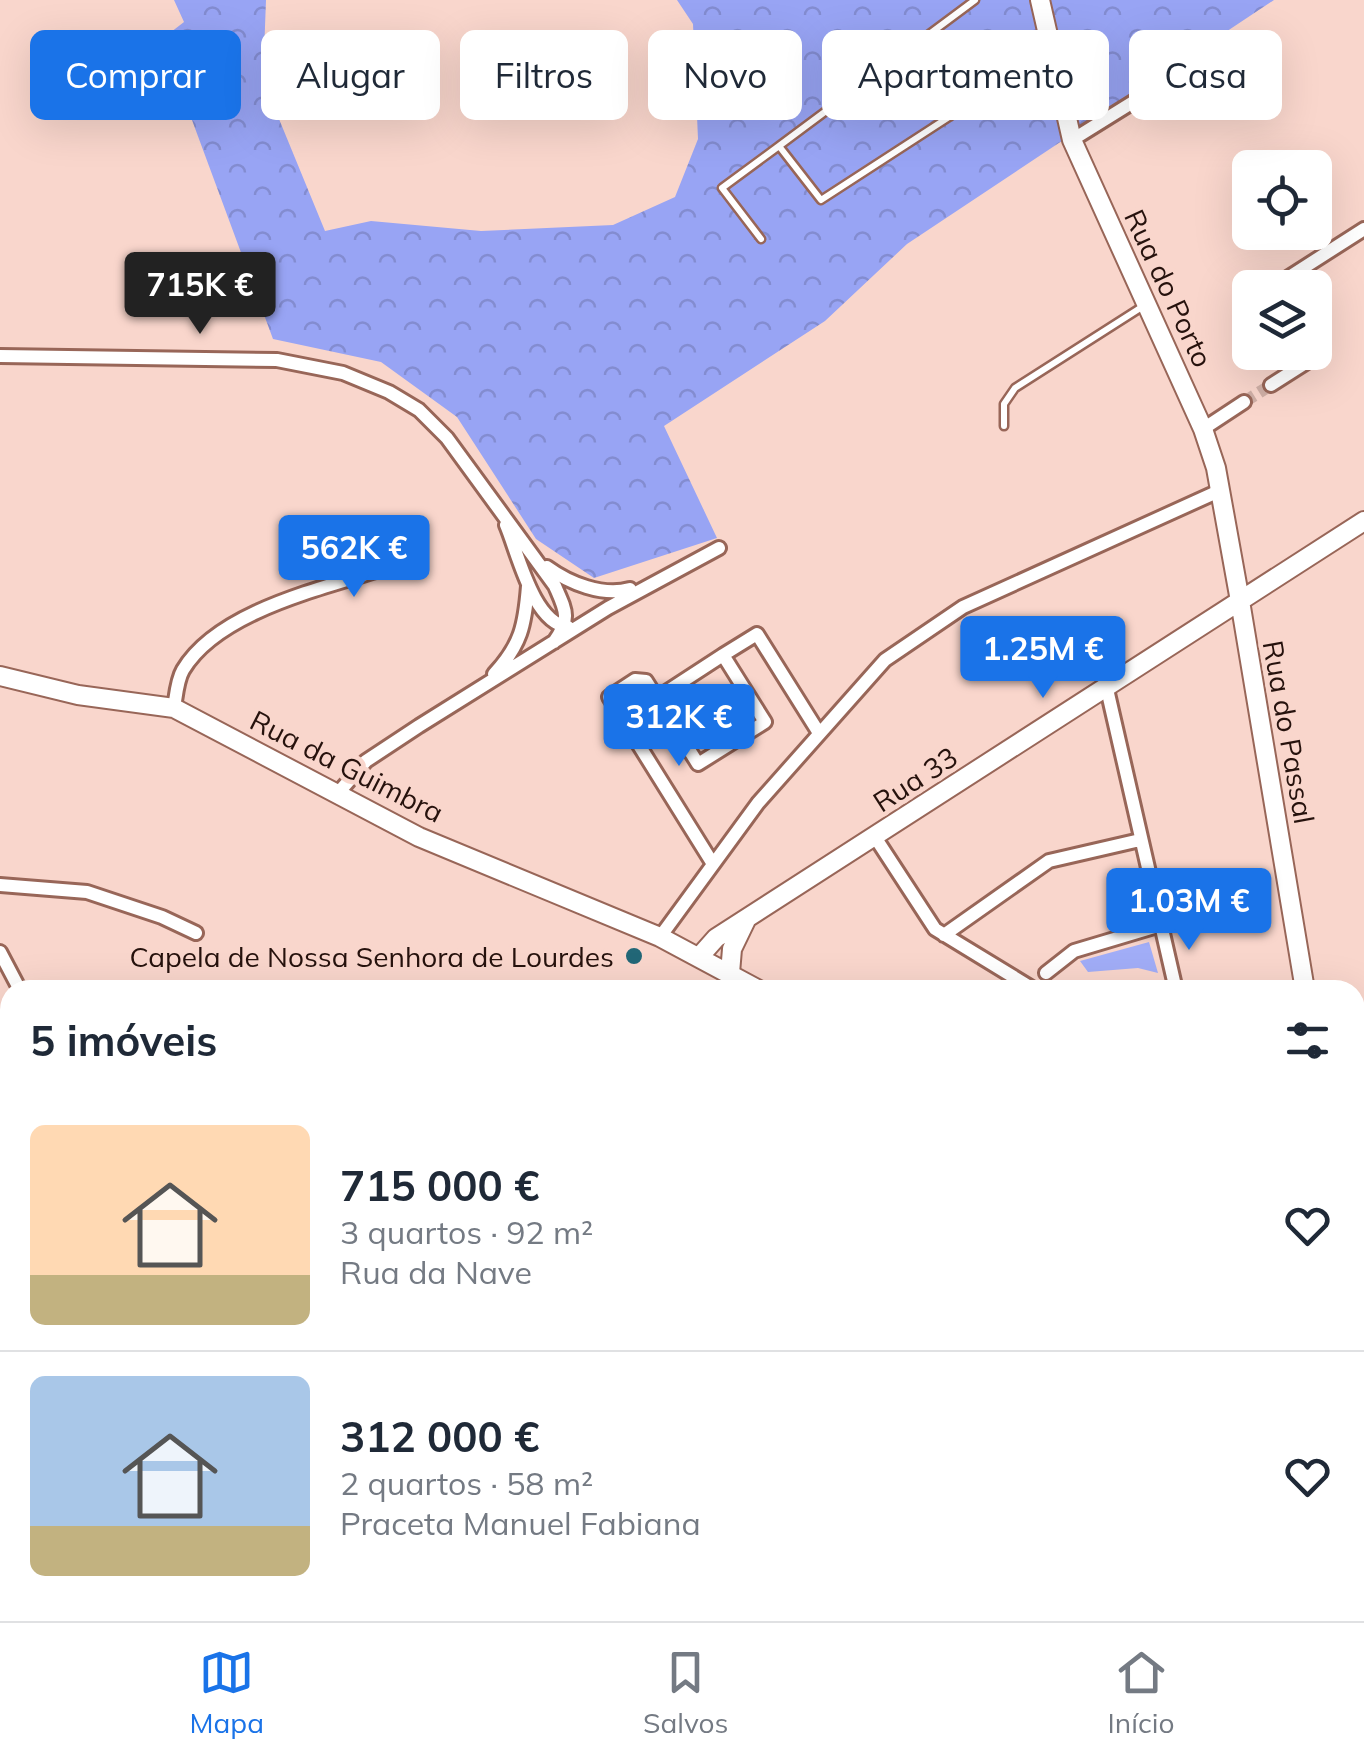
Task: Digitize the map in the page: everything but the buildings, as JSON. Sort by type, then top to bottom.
[{"type":"street","name":"Rua do Porto","points":[[1040,0],[1047,30]]},
{"type":"street","points":[[1072,140],[1129,105]]},
{"type":"street","name":"Rua do Porto","points":[[1067,120],[1072,140],[1204,428],[1240,601]]},
{"type":"street","points":[[1300,270],[1364,228]]},
{"type":"street","points":[[0,356],[278,360],[343,373],[389,392],[419,410],[447,438],[555,586],[566,610],[565,627],[554,642]]},
{"type":"street","points":[[1271,385],[1294,370]]},
{"type":"street","points":[[1204,428],[1244,402]]},
{"type":"street","points":[[660,938],[758,804],[886,660],[963,607],[1219,491]]},
{"type":"street","points":[[503,518],[528,586],[546,615],[565,627],[580,625]]},
{"type":"street","name":"Rua 33","points":[[700,956],[716,938],[1364,521]]},
{"type":"street","points":[[339,792],[366,762],[482,687],[654,581],[720,548]]},
{"type":"street","points":[[534,556],[568,582],[618,593],[654,581]]},
{"type":"street","points":[[174,708],[182,671],[216,634],[291,598],[376,572]]},
{"type":"street","points":[[482,687],[510,657],[525,625],[528,586]]},
{"type":"street","name":"Rua do Passal","points":[[1240,601],[1303,980]]},
{"type":"street","points":[[656,698],[758,634],[819,734]]},
{"type":"street","points":[[713,864],[609,697],[635,680],[646,681],[698,764],[765,722],[724,655]]},
{"type":"street","name":"Rua da Guimbra","points":[[0,676],[78,695],[174,708],[419,836],[660,938],[742,980]]},
{"type":"street","points":[[1107,689],[1174,980]]},
{"type":"street","points":[[876,837],[935,929],[1018,980]]},
{"type":"street","points":[[944,935],[1050,861],[1140,840]]},
{"type":"street","points":[[0,885],[86,892],[162,917],[196,933]]},
{"type":"street","points":[[726,980],[732,949],[746,920]]},
{"type":"street","points":[[1046,973],[1074,951],[1161,925]]},
{"type":"street","points":[[0,952],[15,980]]},
{"type":"lane","points":[[761,240],[722,188],[975,0]]},
{"type":"lane","points":[[780,146],[820,200],[945,120]]},
{"type":"lane","points":[[1004,426],[1004,404],[1015,388],[1146,304]]},
{"type":"green space","points":[[174,0],[266,0],[265,30],[261,30],[261,120],[279,120],[325,231],[371,221],[481,231],[613,225],[675,197],[698,139],[697,120],[802,120],[802,30],[693,30],[677,0],[1274,0],[1229,30],[1129,30],[1129,96],[1109,110],[1109,30],[822,30],[822,120],[1094,120],[907,244],[825,321],[664,426],[717,538],[594,578],[536,539],[457,417],[381,362],[273,339],[192,120],[241,120],[241,30],[174,30],[184,22]]},
{"type":"green space","points":[[1149,942],[1158,973],[1138,968],[1088,972],[1080,961]]},
{"type":"tunnel","points":[[1244,402],[1271,385]]},
{"type":"place","name":"Capela de Nossa Senhora de Lourdes","points":[[634,956]]}]
